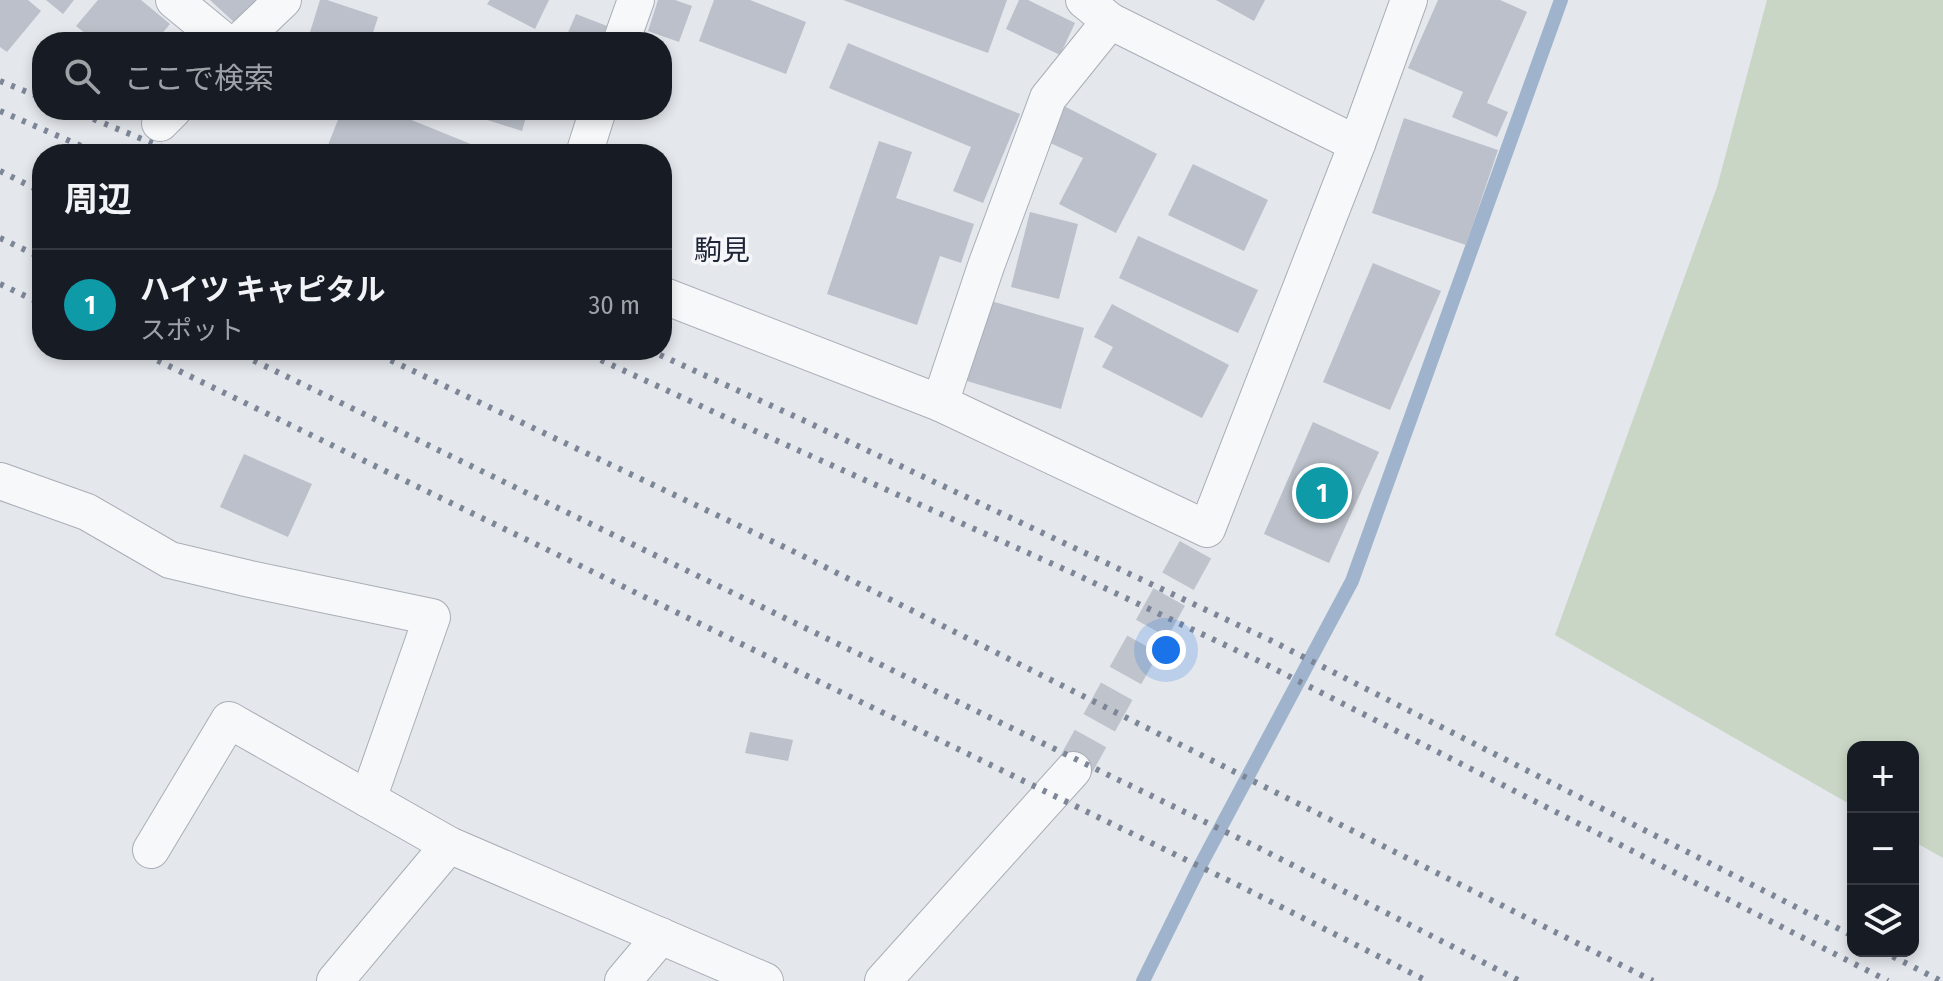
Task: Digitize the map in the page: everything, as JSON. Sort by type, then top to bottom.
[{"type":"street","points":[[174,0],[213,32]]},
{"type":"street","points":[[249,32],[283,0]]},
{"type":"street","points":[[625,32],[636,0]]},
{"type":"street","points":[[672,299],[940,403],[1207,529],[1357,144],[1409,0]]},
{"type":"street","points":[[940,403],[1048,98],[1097,10],[1357,144]]},
{"type":"street","points":[[587,144],[595,120]]},
{"type":"street","points":[[0,481],[87,512],[170,560],[432,617],[368,799]]},
{"type":"street","points":[[151,850],[229,720],[449,845],[765,981]]},
{"type":"street","points":[[883,981],[1073,770]]},
{"type":"street","points":[[335,981],[449,845]]},
{"type":"street","points":[[623,981],[661,936]]},
{"type":"green space","points":[[1767,0],[1943,0],[1943,858],[1919,844],[1919,741],[1847,741],[1847,803],[1555,635],[1717,187]]},
{"type":"building","points":[[0,0],[28,0],[41,11],[7,52],[0,47]]},
{"type":"building","points":[[46,0],[74,0],[63,14]]},
{"type":"building","points":[[98,0],[141,0],[170,24],[163,32],[84,32],[76,26]]},
{"type":"building","points":[[210,0],[259,0],[236,24]]},
{"type":"building","points":[[320,0],[378,17],[373,32],[310,32]]},
{"type":"building","points":[[490,0],[549,0],[535,29],[487,4]]},
{"type":"building","points":[[658,0],[675,0],[692,6],[679,42],[672,40],[672,32],[648,31]]},
{"type":"building","points":[[714,0],[750,0],[806,22],[786,74],[699,41]]},
{"type":"building","points":[[843,0],[1007,0],[988,53]]},
{"type":"building","points":[[1019,0],[1028,0],[1075,23],[1060,55],[1006,29]]},
{"type":"building","points":[[1216,0],[1265,0],[1254,21]]},
{"type":"building","points":[[1438,0],[1500,0],[1527,12],[1487,103],[1508,112],[1497,137],[1452,117],[1463,92],[1408,68]]},
{"type":"building","points":[[576,14],[607,26],[604,32],[568,32]]},
{"type":"building","points":[[848,43],[1020,114],[983,203],[953,191],[971,147],[829,88]]},
{"type":"building","points":[[1064,106],[1157,154],[1116,233],[1059,204],[1083,158],[1046,141]]},
{"type":"building","points":[[1404,118],[1498,150],[1466,245],[1372,213]]},
{"type":"building","points":[[338,120],[412,120],[471,144],[328,144]]},
{"type":"building","points":[[487,120],[525,120],[522,131]]},
{"type":"building","points":[[879,141],[912,152],[896,198],[974,224],[961,263],[940,256],[917,325],[827,294]]},
{"type":"building","points":[[1193,164],[1268,200],[1244,251],[1168,215]]},
{"type":"building","points":[[1030,212],[1078,224],[1059,299],[1011,287]]},
{"type":"building","points":[[1138,236],[1258,290],[1238,333],[1119,278]]},
{"type":"building","points":[[1373,263],[1441,291],[1390,410],[1323,382]]},
{"type":"building","points":[[991,301],[1084,328],[1061,409],[967,381]]},
{"type":"building","points":[[1112,304],[1229,365],[1202,418],[1102,367],[1113,347],[1094,337]]},
{"type":"building","points":[[1313,422],[1379,452],[1329,563],[1264,534]]},
{"type":"building","points":[[244,454],[312,484],[288,537],[220,507]]},
{"type":"building","points":[[750,732],[793,740],[788,761],[745,753]]},
{"type":"waterway","points":[[1143,981],[1199,868],[1352,581],[1561,0]]},
{"type":"tunnel","points":[[1073,770],[1207,529]]},
{"type":"railway","points":[[0,81],[32,94]]},
{"type":"railway","points":[[0,111],[77,144]]},
{"type":"railway","points":[[96,120],[154,144]]},
{"type":"railway","points":[[0,171],[32,187]]},
{"type":"railway","points":[[0,238],[32,253]]},
{"type":"railway","points":[[0,284],[32,299]]},
{"type":"railway","points":[[157,360],[1240,886],[1427,981]]},
{"type":"railway","points":[[253,360],[1259,848],[1520,981]]},
{"type":"railway","points":[[390,360],[801,555],[1653,981]]},
{"type":"railway","points":[[601,360],[1073,573],[1261,662],[1888,981]]},
{"type":"railway","points":[[671,360],[1272,641],[1847,933]]},
{"type":"railway","points":[[1894,957],[1941,981]]},
{"type":"place","name":"ハイツ キャピタル","points":[[1322,493]]},
{"type":"district","name":"駒見","points":[[722,250]]}]
